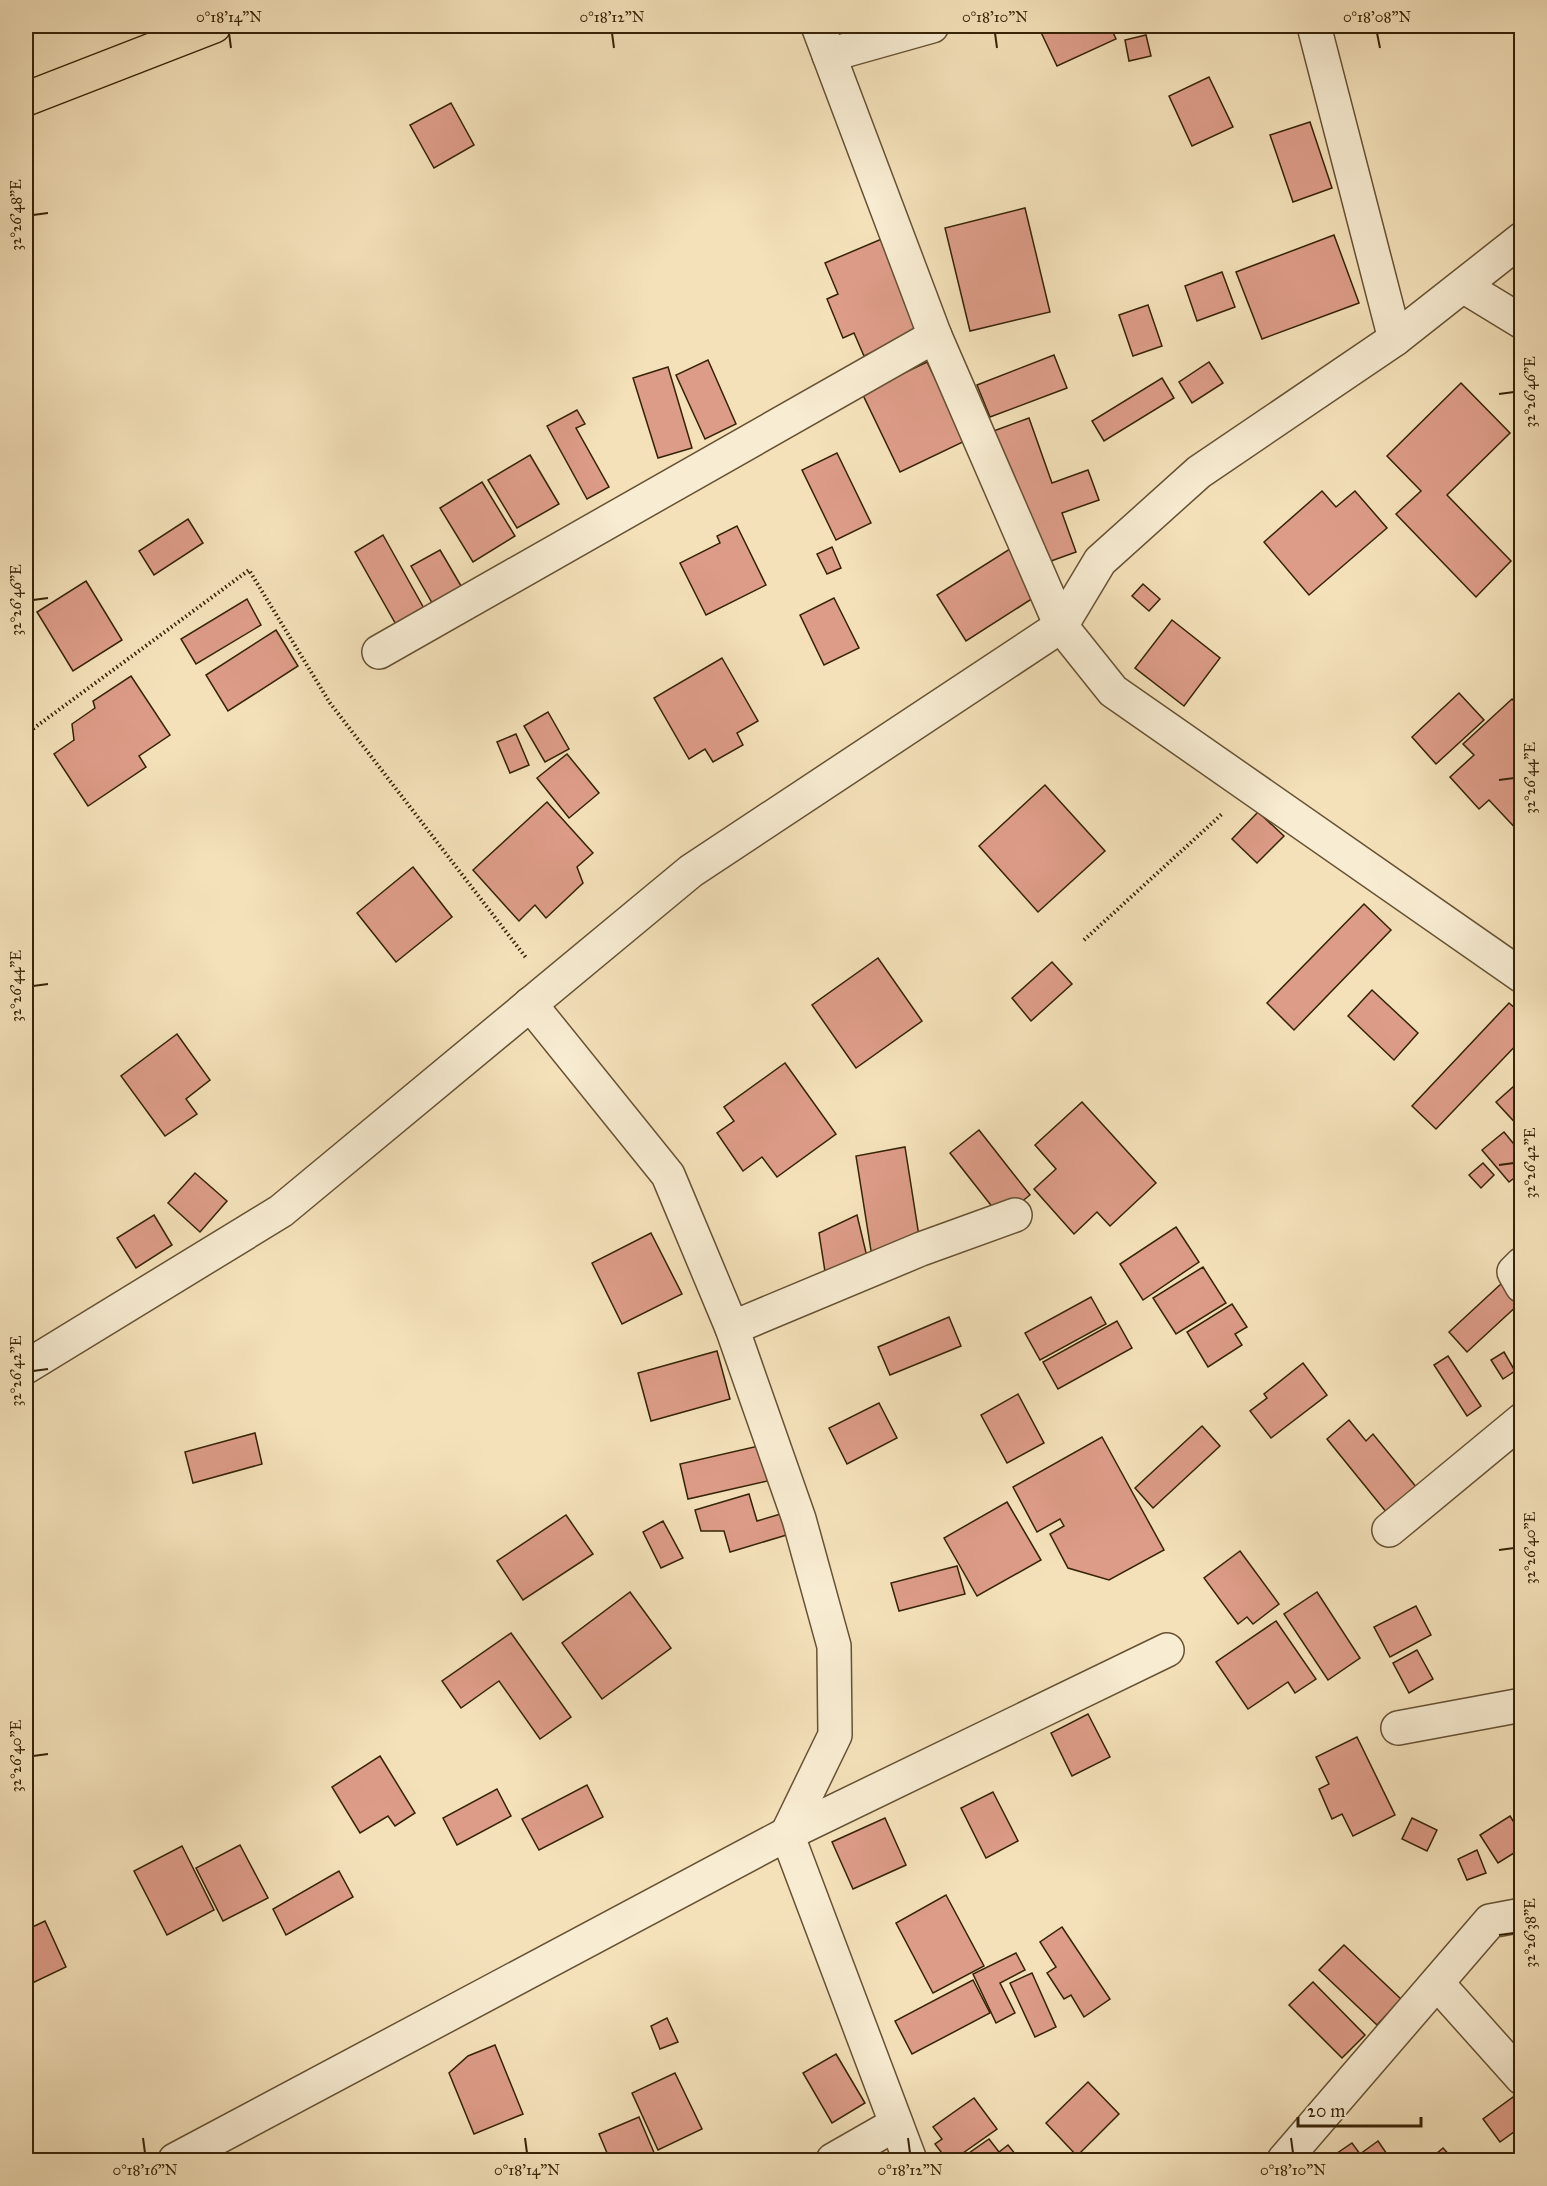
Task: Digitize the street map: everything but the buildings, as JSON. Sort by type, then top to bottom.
[{"type":"main road","points":[[26,99],[214,26]]},
{"type":"street","points":[[932,26],[824,40],[935,336],[1061,626],[1113,691],[1521,976]]},
{"type":"street","points":[[1314,26],[1395,339]]},
{"type":"street","points":[[26,1367],[281,1211],[692,871],[1061,626],[1100,561],[1199,472],[1395,339],[1521,239]]},
{"type":"street","points":[[1463,286],[1521,322]]},
{"type":"street","points":[[379,652],[935,336]]},
{"type":"street","points":[[540,996],[668,1175],[732,1328],[799,1519],[834,1646],[835,1735],[787,1834],[910,2160]]},
{"type":"street","points":[[732,1328],[921,1249],[1015,1215]]},
{"type":"street","points":[[1521,1264],[1514,1272],[1521,1286]]},
{"type":"street","points":[[1389,1530],[1521,1420]]},
{"type":"street","points":[[175,2160],[787,1834],[1167,1650]]},
{"type":"street","points":[[1398,1728],[1521,1705]]},
{"type":"street","points":[[1284,2160],[1490,1921],[1521,1915]]},
{"type":"street","points":[[1437,1983],[1521,2078]]},
{"type":"street","points":[[833,2160],[896,2124]]},
{"type":"path","points":[[26,734],[249,570],[330,703],[540,996]]},
{"type":"path","points":[[1084,940],[1251,787]]}]
